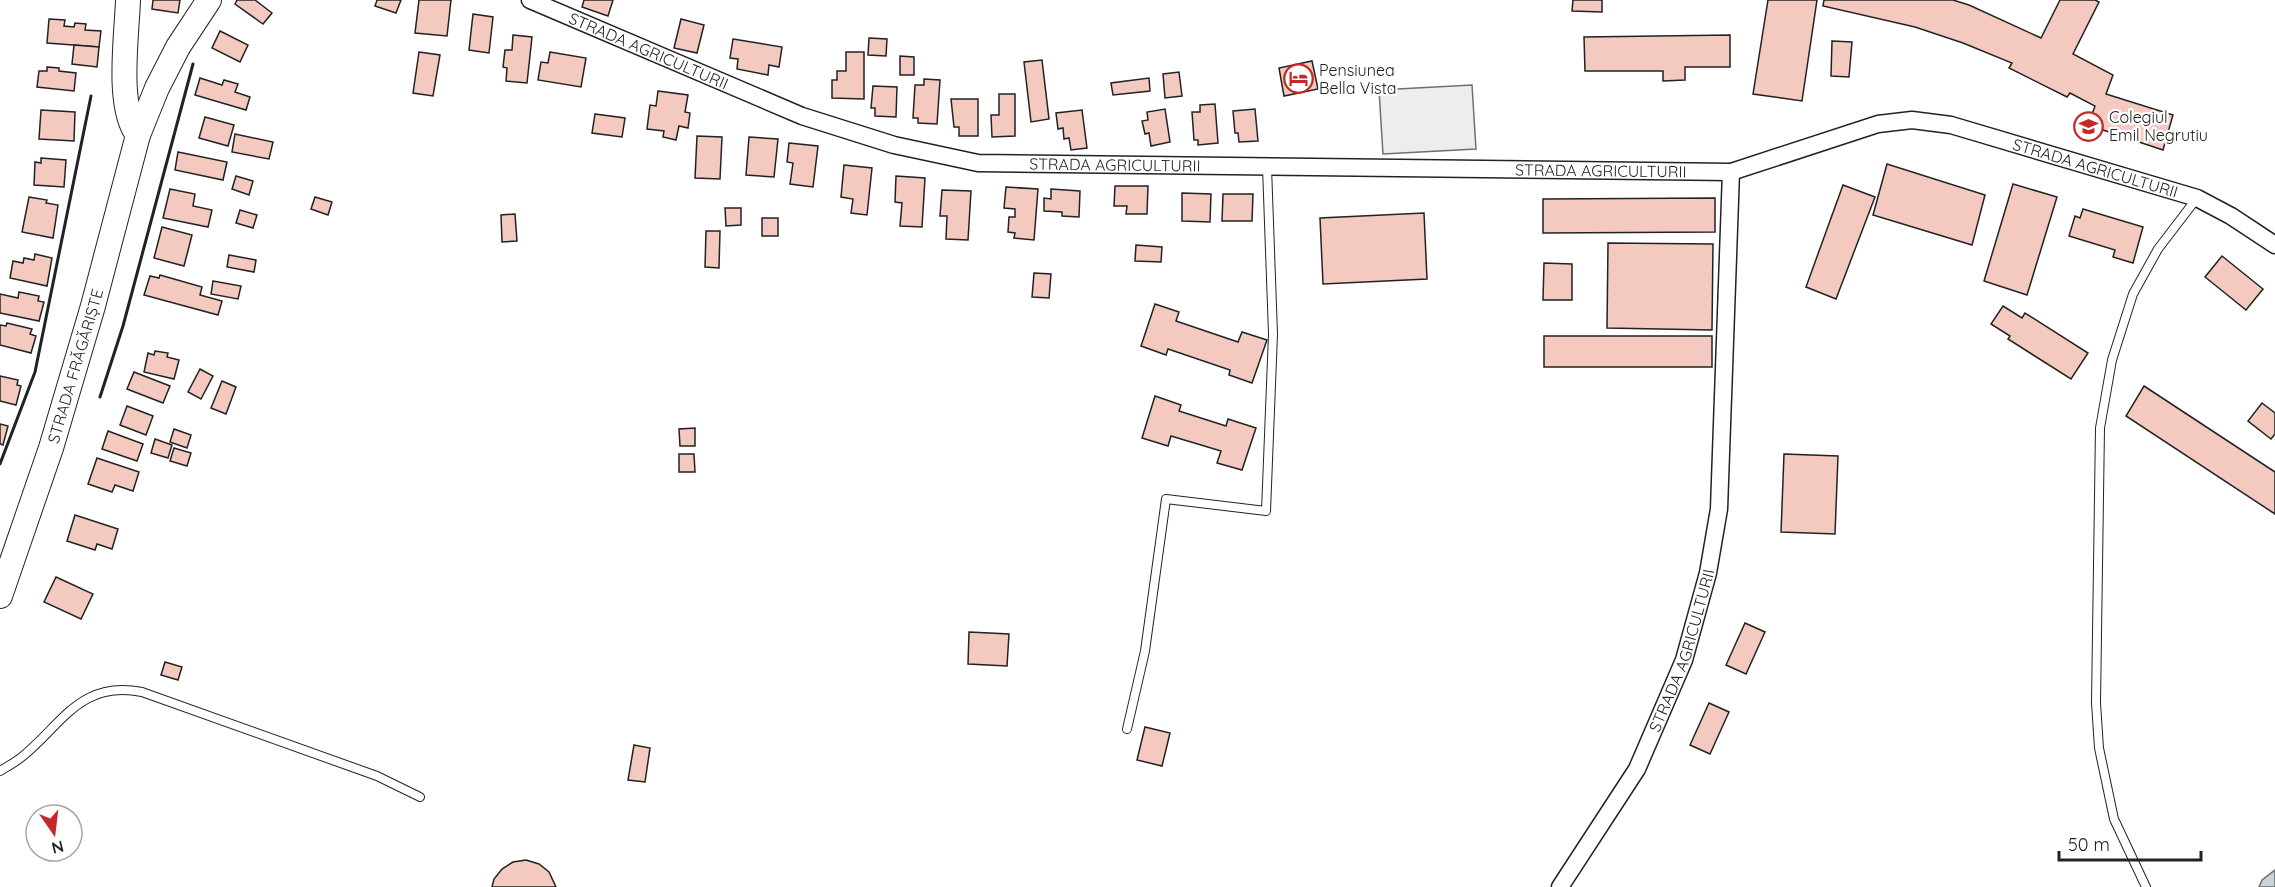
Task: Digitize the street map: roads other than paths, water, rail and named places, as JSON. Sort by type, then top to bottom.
[{"type":"street","points":[[128,0],[125,98],[132,126],[138,135]]},
{"type":"street","name":"STRADA FRĂGĂRIȘTE","points":[[0,596],[51,448],[93,306],[138,135],[157,88],[178,47],[209,0]]},
{"type":"street","name":"STRADA AGRICULTURII","points":[[530,0],[802,116],[894,145],[978,163],[1731,172],[1878,124],[1912,120],[1951,125],[2197,198],[2231,216],[2275,245]]},
{"type":"street","name":"STRADA AGRICULTURII","points":[[1560,887],[1637,770],[1684,660],[1708,573],[1719,509],[1731,172]]},
{"type":"lane","points":[[1127,729],[1145,651],[1167,499],[1266,511],[1273,334],[1267,167]]},
{"type":"lane","points":[[2146,887],[2114,819],[2099,748],[2096,703],[2100,428],[2112,360],[2133,294],[2158,249],[2197,198]]},
{"type":"lane","points":[[0,771],[23,756],[81,701],[123,688],[142,692],[377,776],[420,797]]},
{"type":"place","name":"Pensiunea Bella Vista","points":[[1298,79]]},
{"type":"place","name":"Colegiul Emil Negrutiu","points":[[2088,126]]}]
